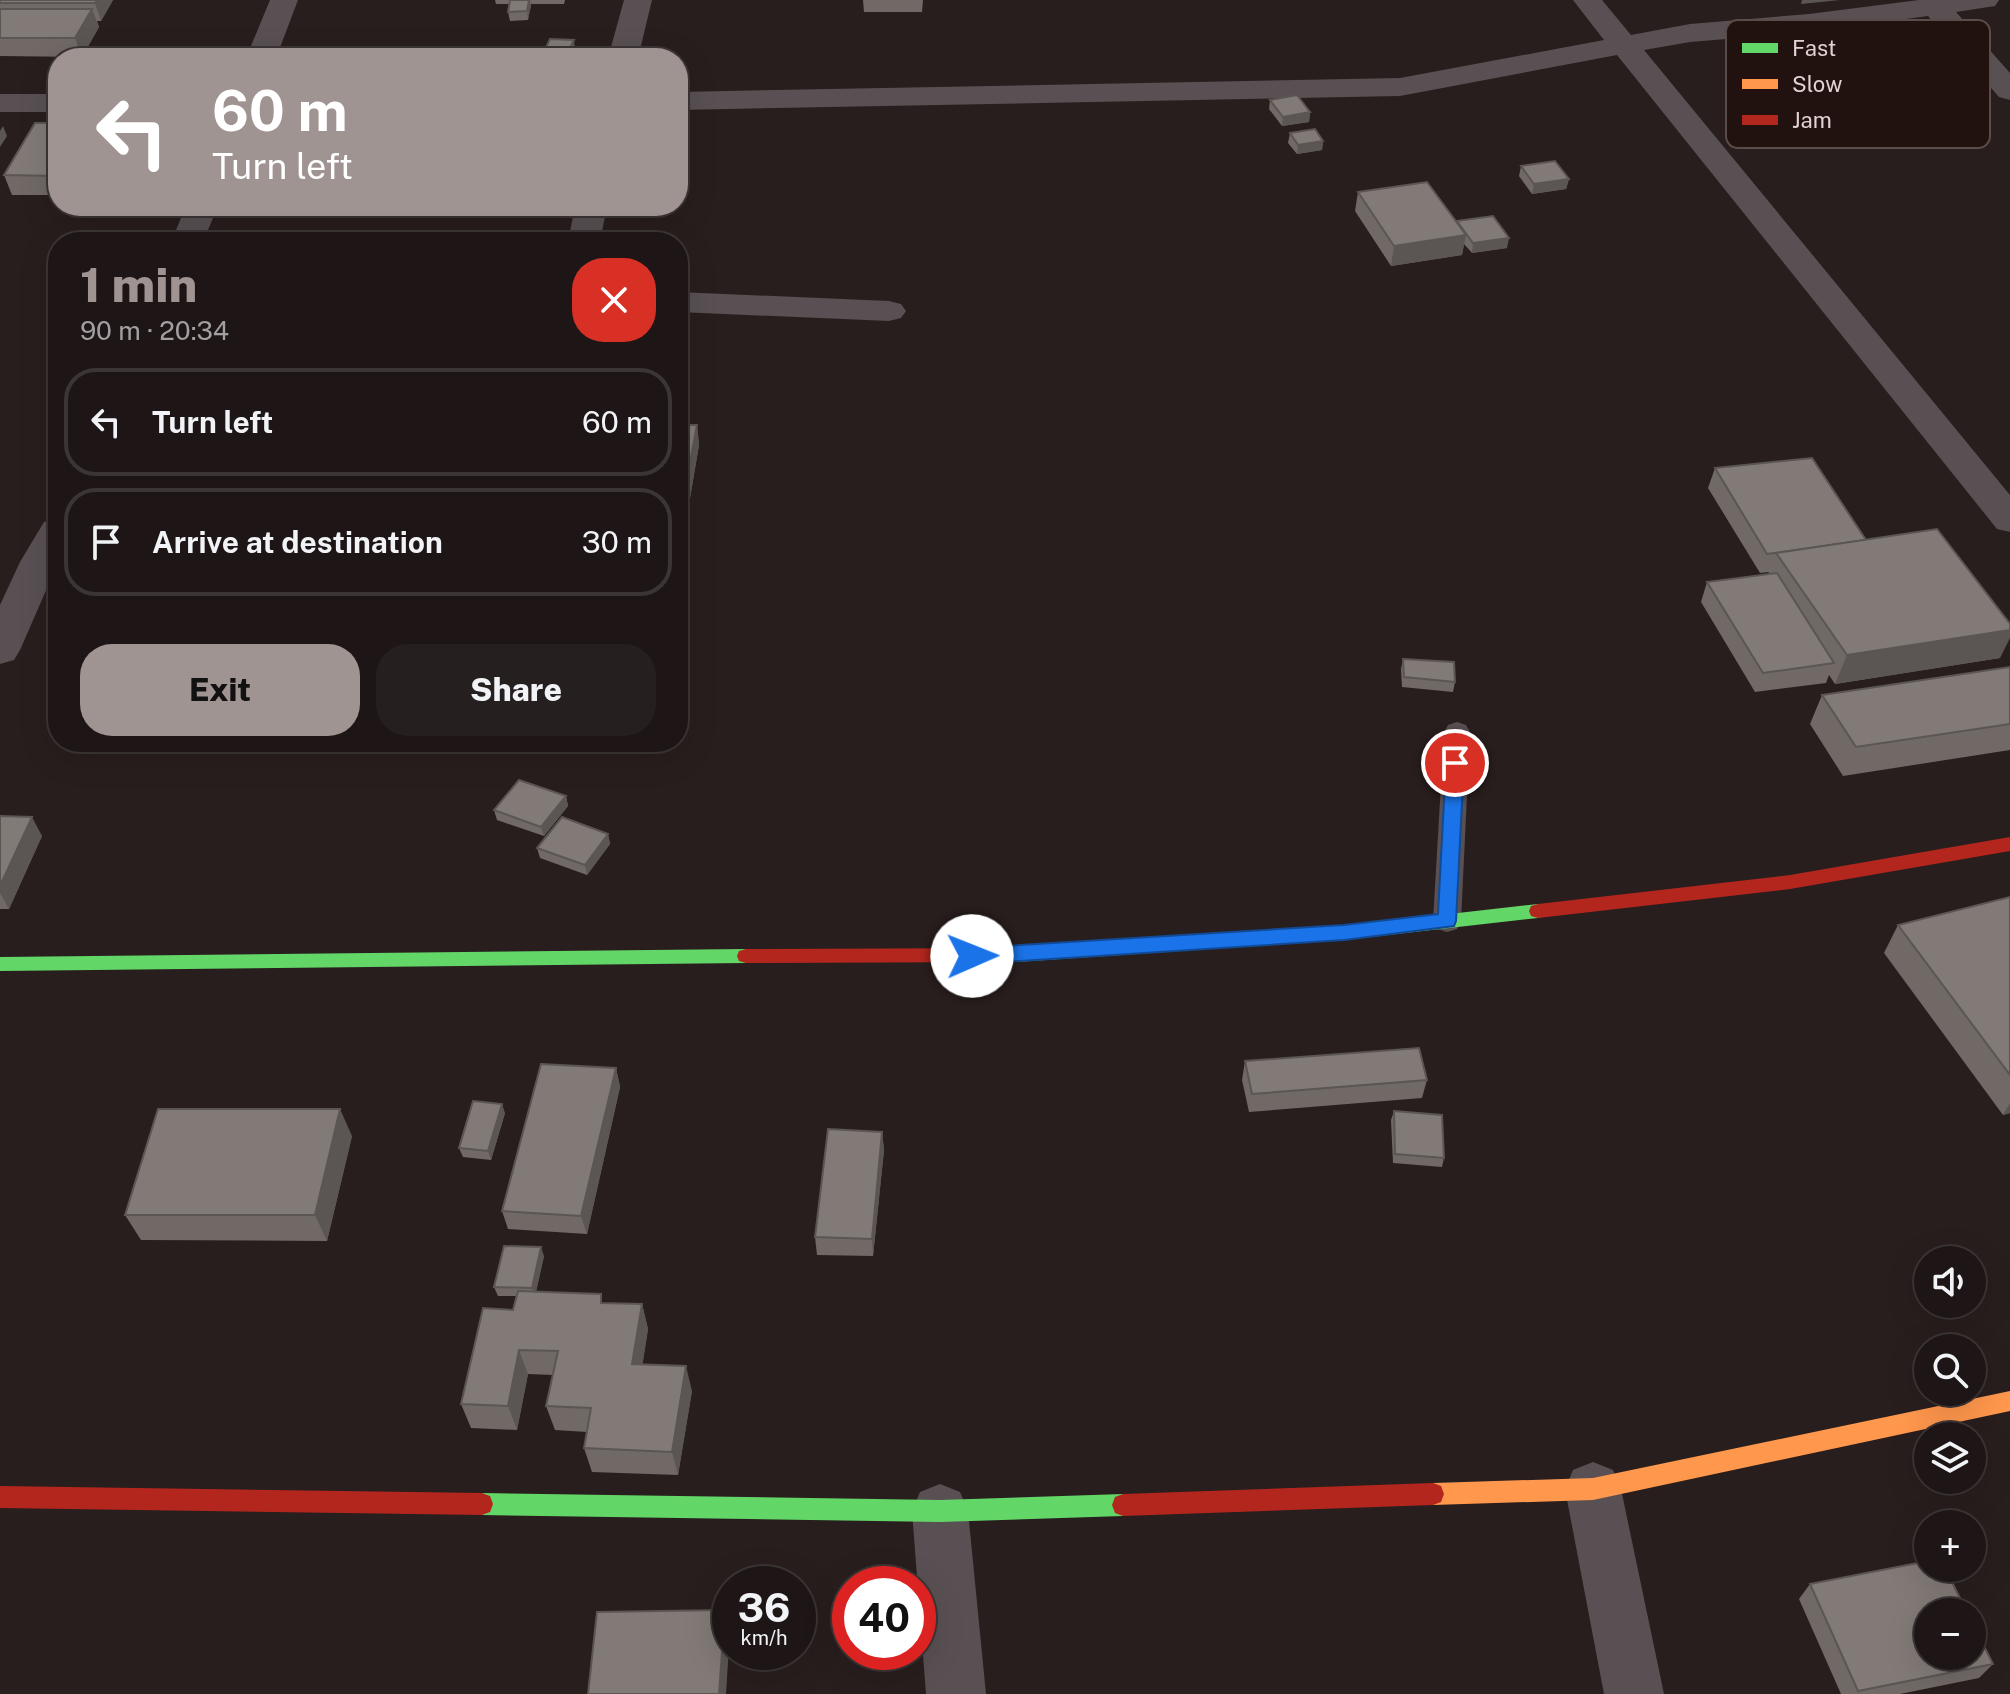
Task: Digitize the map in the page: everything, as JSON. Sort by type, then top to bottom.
[{"type":"street","points":[[265,48],[284,0]]},
{"type":"street","points":[[626,48],[638,0]]},
{"type":"street","points":[[1587,0],[1626,44],[1972,477],[2010,520]]},
{"type":"street","points":[[1813,20],[1985,0]]},
{"type":"street","points":[[1936,7],[1947,20]]},
{"type":"street","points":[[688,101],[1400,87],[1593,53],[1626,44],[1726,29]]},
{"type":"street","points":[[1990,68],[2010,91]]},
{"type":"street","points":[[0,103],[48,103]]},
{"type":"street","points":[[688,302],[889,311]]},
{"type":"street","points":[[1972,477],[2010,466]]},
{"type":"street","points":[[0,650],[48,560]]},
{"type":"street","points":[[0,964],[639,956],[1002,956],[1344,933],[1790,882],[2010,844]]},
{"type":"street","points":[[0,1497],[940,1511],[1593,1489],[2010,1401]]},
{"type":"street","points":[[1593,1489],[1634,1694]]},
{"type":"street","points":[[940,1511],[956,1694]]},
{"type":"lane","points":[[1447,921],[1457,732]]},
{"type":"building","points":[[0,0],[97,0],[95,3],[0,3]]},
{"type":"building","points":[[510,0],[529,0],[527,11],[508,12]]},
{"type":"building","points":[[0,9],[92,9],[75,38],[0,38]]},
{"type":"building","points":[[550,39],[574,40],[570,48],[546,48]]},
{"type":"building","points":[[1297,95],[1310,112],[1283,117],[1270,100]]},
{"type":"building","points":[[35,123],[48,123],[48,176],[4,175]]},
{"type":"building","points":[[1315,129],[1323,141],[1298,145],[1290,133]]},
{"type":"building","points":[[1555,161],[1569,179],[1534,184],[1521,166]]},
{"type":"building","points":[[1427,182],[1466,235],[1394,246],[1358,192]]},
{"type":"building","points":[[1493,216],[1509,238],[1473,243],[1457,221]]},
{"type":"building","points":[[688,425],[697,425],[688,473]]},
{"type":"building","points":[[1812,458],[1866,540],[1767,554],[1715,468]]},
{"type":"building","points":[[1937,529],[2010,624],[2010,630],[1847,655],[1776,553]]},
{"type":"building","points":[[1777,573],[1834,663],[1763,673],[1707,582]]},
{"type":"building","points":[[1403,659],[1454,662],[1455,682],[1404,677]]},
{"type":"building","points":[[2010,667],[2010,724],[1856,747],[1822,695]]},
{"type":"building","points":[[519,780],[566,796],[541,827],[494,810]]},
{"type":"building","points":[[0,816],[32,817],[0,886]]},
{"type":"building","points":[[562,817],[608,834],[585,865],[537,848]]},
{"type":"building","points":[[2010,897],[2010,1075],[1898,925]]},
{"type":"building","points":[[1419,1048],[1427,1080],[1252,1094],[1245,1061]]},
{"type":"building","points":[[541,1064],[616,1068],[581,1216],[502,1211]]},
{"type":"building","points":[[473,1101],[502,1104],[488,1151],[459,1148]]},
{"type":"building","points":[[158,1109],[340,1109],[315,1215],[125,1215]]},
{"type":"building","points":[[1394,1111],[1442,1115],[1444,1158],[1395,1154]]},
{"type":"building","points":[[828,1129],[882,1132],[872,1239],[815,1237]]},
{"type":"building","points":[[504,1246],[541,1247],[532,1288],[494,1287]]},
{"type":"building","points":[[518,1291],[601,1294],[601,1303],[642,1304],[632,1364],[686,1366],[672,1452],[584,1448],[591,1408],[546,1406],[558,1351],[519,1350],[508,1406],[461,1404],[483,1308],[513,1310]]},
{"type":"building","points":[[1914,1564],[1914,1582],[1952,1582],[1960,1598],[1914,1598],[1914,1670],[1963,1670],[1858,1691],[1810,1584]]},
{"type":"building","points":[[712,1610],[712,1670],[721,1670],[719,1694],[588,1694],[597,1612]]},
{"type":"building","points":[[1986,1650],[1993,1664],[1986,1665]]},
{"type":"traffic: fast","points":[[1015,955],[1344,933],[1538,911]]},
{"type":"traffic: fast","points":[[0,964],[746,956]]},
{"type":"traffic: fast","points":[[482,1504],[940,1511],[1123,1505]]},
{"type":"traffic: slow","points":[[1433,1494],[1593,1489],[2010,1401]]},
{"type":"traffic: jam","points":[[1538,911],[1790,882],[2010,844]]},
{"type":"traffic: jam","points":[[746,956],[1015,955]]},
{"type":"traffic: jam","points":[[1123,1505],[1433,1494]]},
{"type":"traffic: jam","points":[[0,1497],[482,1504]]},
{"type":"route","points":[[972,956],[1344,933],[1447,921],[1455,763]]}]
